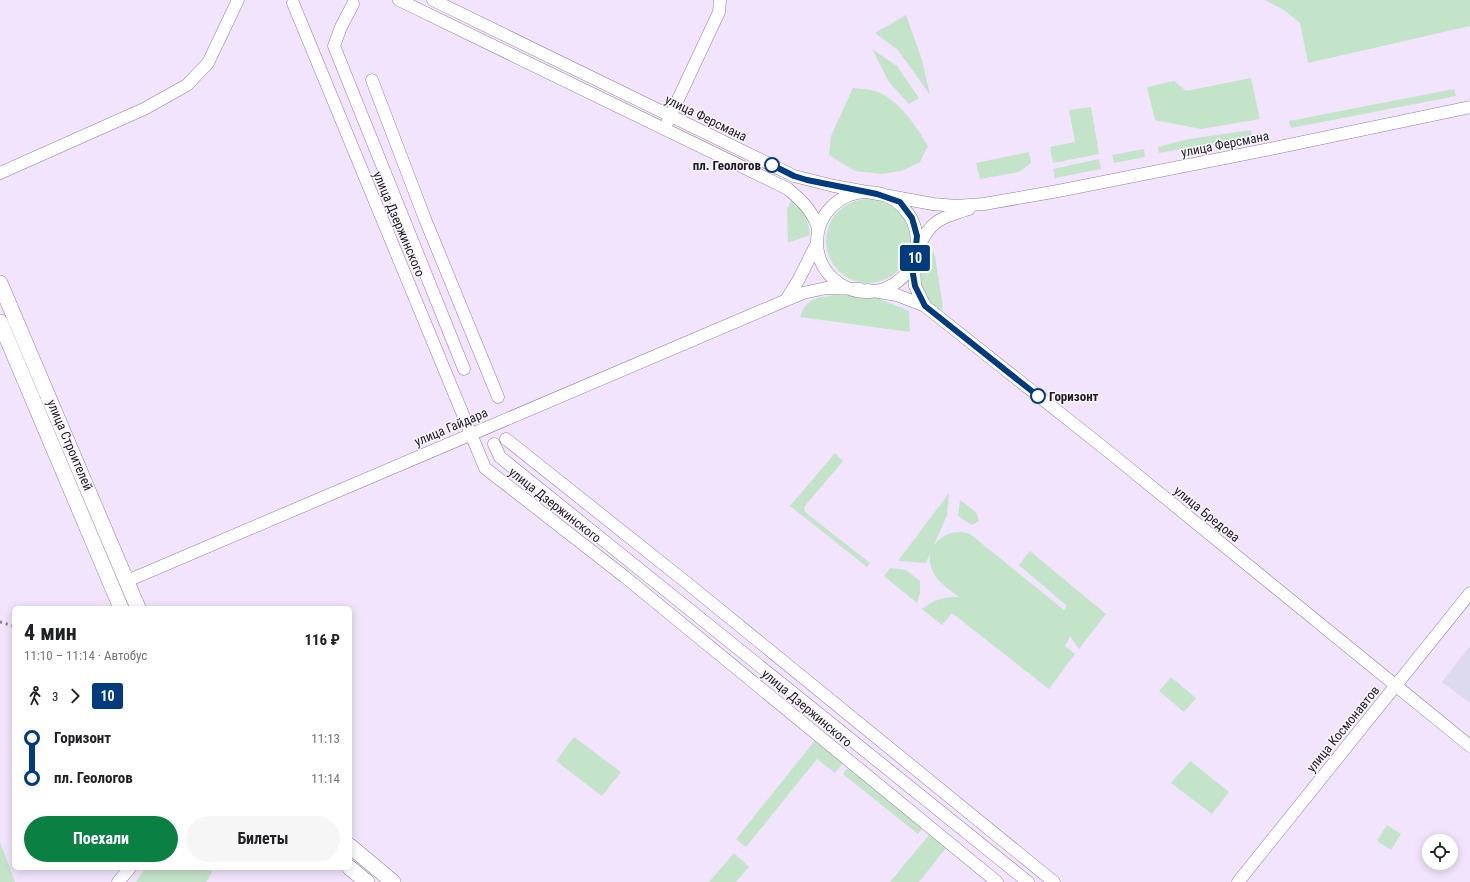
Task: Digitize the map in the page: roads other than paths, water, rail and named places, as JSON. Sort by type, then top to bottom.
[{"type":"main road","name":"улица Строителей","points":[[0,282],[137,606]]},
{"type":"main road","name":"улица Строителей","points":[[0,322],[120,606]]},
{"type":"main road","points":[[41,418],[55,411]]},
{"type":"main road","points":[[111,587],[127,581]]},
{"type":"main road","points":[[352,848],[394,882]]},
{"type":"main road","points":[[359,876],[372,864]]},
{"type":"street","points":[[0,173],[144,109],[187,85],[208,63],[238,0]]},
{"type":"street","points":[[399,0],[788,190],[804,202],[814,217],[818,228]]},
{"type":"street","name":"улица Ферсмана","points":[[433,0],[794,176],[834,186],[933,204],[956,206],[984,204],[1058,191],[1470,107]]},
{"type":"street","points":[[664,129],[719,12],[720,0]]},
{"type":"street","name":"улица Дзержинского","points":[[293,3],[485,468],[625,577],[997,882]]},
{"type":"street","name":"улица Дзержинского","points":[[353,4],[341,27],[334,46],[464,369]]},
{"type":"street","name":"улица Дзержинского","points":[[372,80],[425,219],[498,397]]},
{"type":"street","points":[[608,102],[614,88]]},
{"type":"street","points":[[860,193],[877,194],[900,202],[912,218],[917,236],[913,274],[915,286],[925,306],[897,295],[844,285],[828,274],[822,265],[817,242],[818,228],[824,215],[831,206],[847,196],[860,193]]},
{"type":"street","name":"улица Ферсмана","points":[[915,255],[924,235],[934,222],[952,214],[984,204]]},
{"type":"street","points":[[786,300],[799,279],[817,242]]},
{"type":"street","points":[[863,289],[888,288],[897,284],[910,270],[915,255]]},
{"type":"street","name":"улица Гайдара","points":[[127,581],[802,293],[826,288],[863,289]]},
{"type":"street","name":"улица Бредова","points":[[925,306],[1109,452],[1470,746]]},
{"type":"street","name":"улица Дзержинского","points":[[506,439],[693,588],[1054,882]]},
{"type":"street","name":"улица Дзержинского","points":[[494,444],[500,457],[1028,882]]},
{"type":"street","name":"улица Космонавтов","points":[[1238,882],[1470,593]]},
{"type":"street","points":[[118,882],[128,870]]},
{"type":"railway","points":[[0,622],[12,625]]},
{"type":"place","name":"пл. Геологов","points":[[772,165]]},
{"type":"place","name":"Горизонт","points":[[1038,396]]}]
